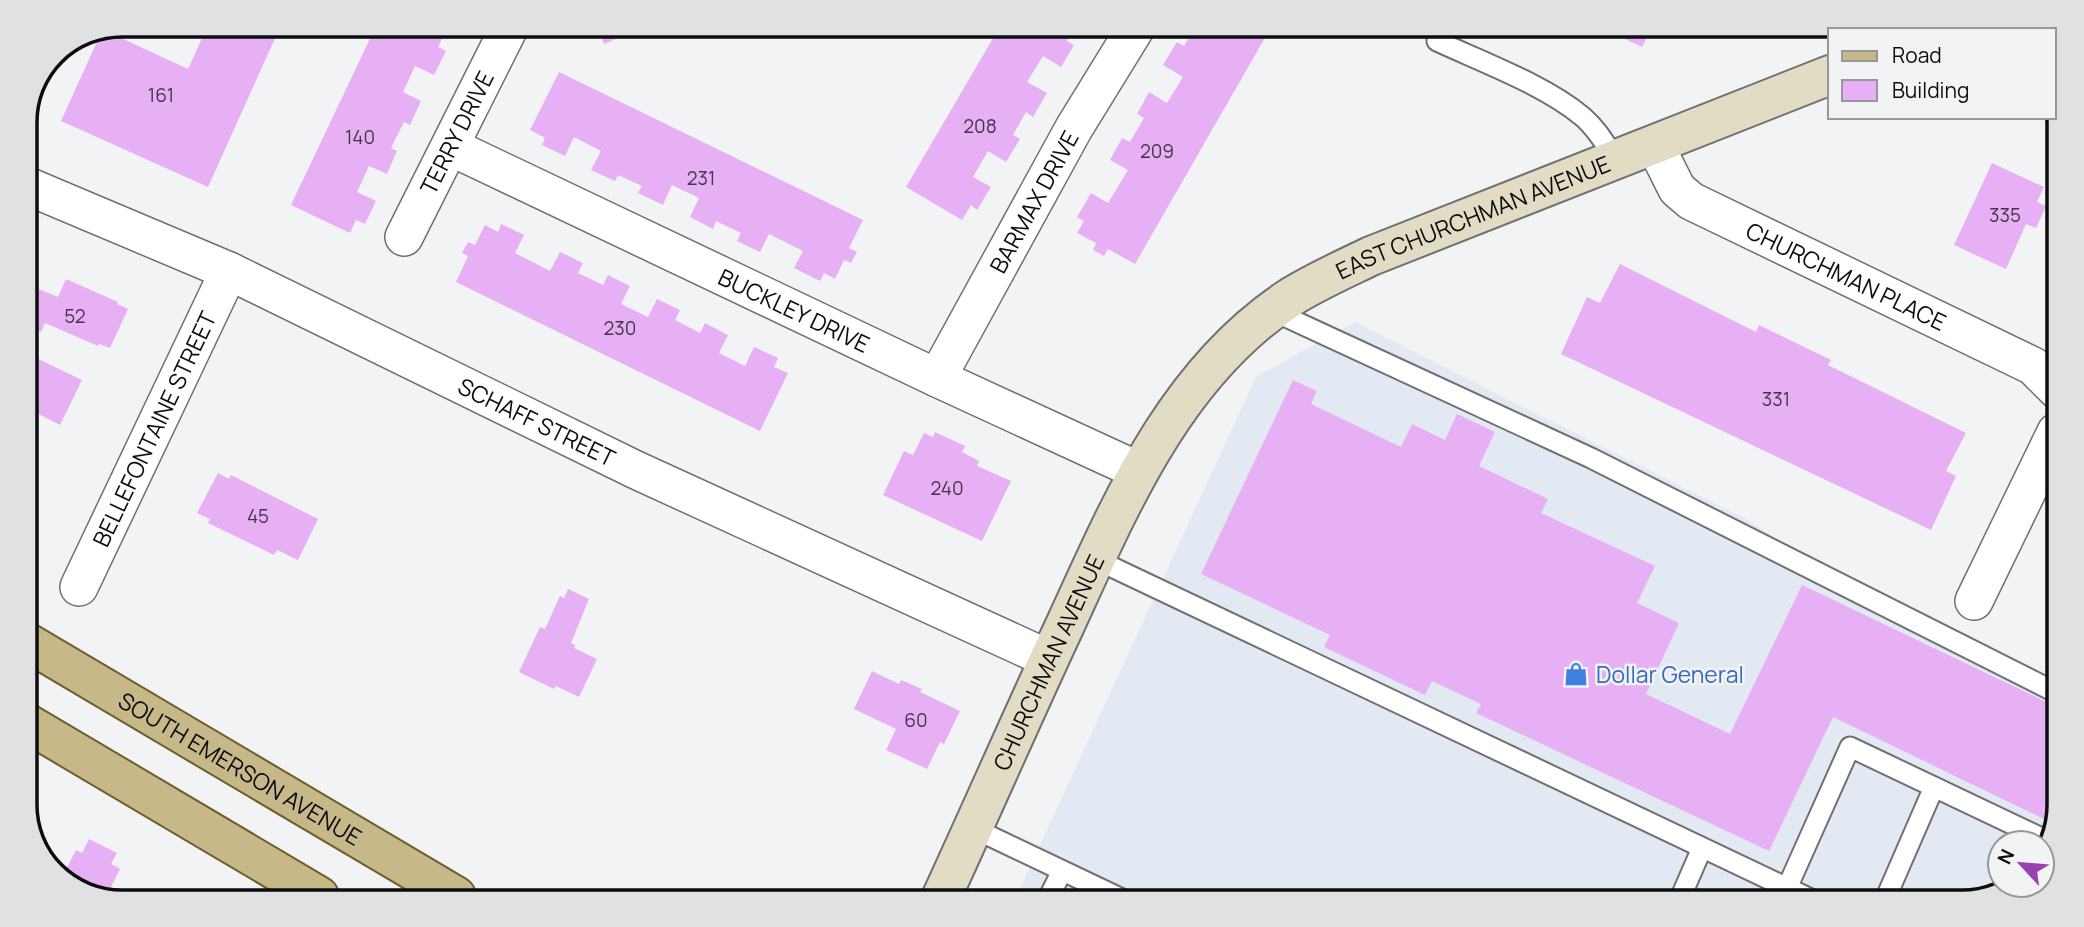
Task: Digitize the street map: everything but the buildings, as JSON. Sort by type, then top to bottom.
[{"type":"main road","name":"SOUTH EMERSON AVENUE","points":[[37,648],[446,890]]},
{"type":"main road","points":[[37,729],[309,890]]},
{"type":"street","name":"TERRY DRIVE","points":[[404,237],[505,37]]},
{"type":"street","name":"BARMAX DRIVE","points":[[937,378],[1074,128],[1130,37]]},
{"type":"street","name":"EAST CHURCHMAN AVENUE","points":[[1163,430],[1211,368],[1273,311],[1317,282],[1371,256],[1828,76]]},
{"type":"street","name":"CHURCHMAN PLACE","points":[[1656,145],[1677,188],[1691,201],[2033,366],[2047,379]]},
{"type":"street","name":"BUCKLEY DRIVE","points":[[450,147],[1139,471]]},
{"type":"street","name":"SCHAFF STREET","points":[[37,190],[229,271],[636,470],[1049,659]]},
{"type":"street","name":"BELLEFONTAINE STREET","points":[[79,587],[229,271]]},
{"type":"street","name":"CHURCHMAN AVENUE","points":[[951,890],[973,828],[1095,559],[1139,471],[1163,430]]},
{"type":"street","points":[[1974,601],[2047,451]]},
{"type":"lane","points":[[1437,41],[1548,93],[1571,108],[1598,133],[1616,160]]},
{"type":"lane","points":[[1273,311],[1591,458],[2047,688]]},
{"type":"lane","points":[[1095,559],[1791,890]]},
{"type":"lane","points":[[1787,888],[1850,747],[2017,829]]},
{"type":"lane","points":[[1889,890],[1934,787]]},
{"type":"lane","points":[[973,828],[1103,890]]},
{"type":"lane","points":[[1684,890],[1702,848]]},
{"type":"lane","points":[[1052,890],[1062,871]]},
{"type":"shaded area","points":[[1355,322],[1744,518],[1865,594],[2047,678],[2047,805],[2044,829],[1986,829],[1986,886],[1973,890],[1019,890],[1256,377]]},
{"type":"place","name":"Dollar General","points":[[1576,674]]}]
